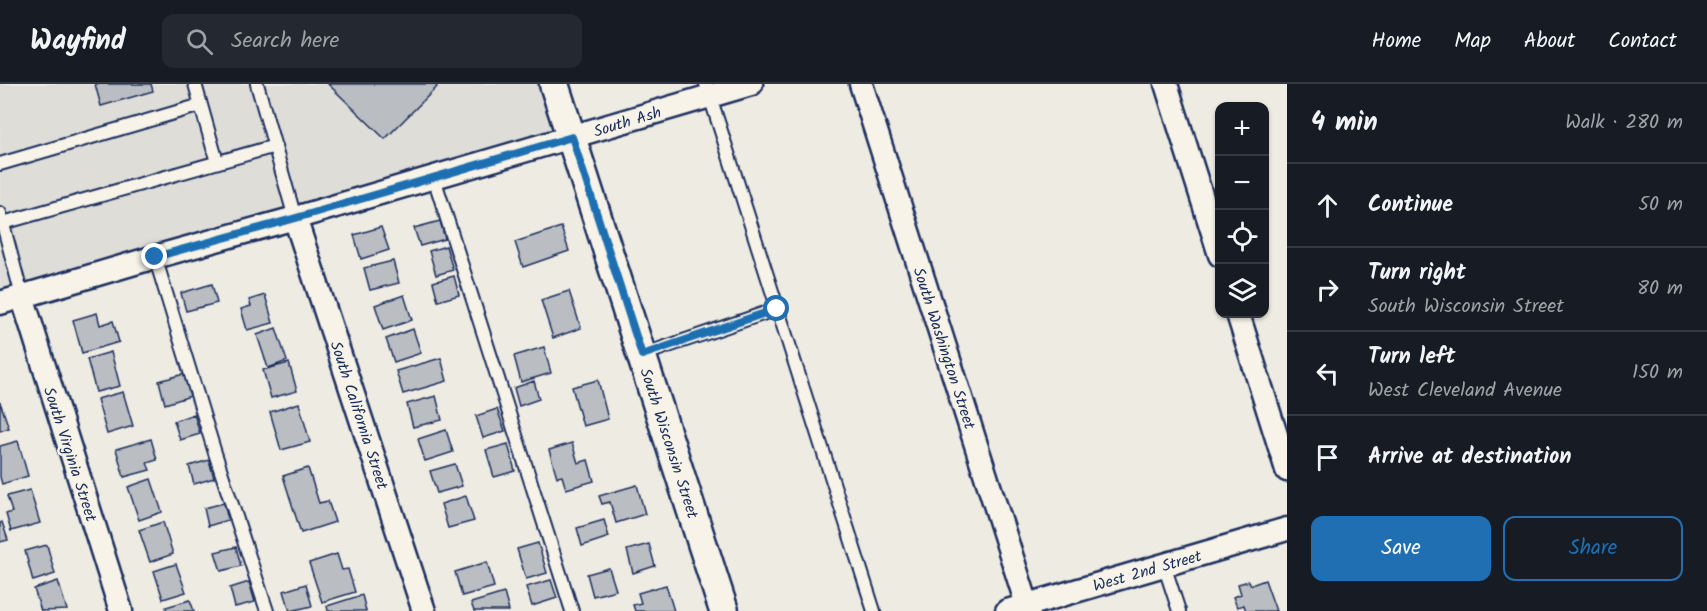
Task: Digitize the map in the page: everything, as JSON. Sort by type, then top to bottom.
[{"type":"street","name":"South Wisconsin Street","points":[[554,84],[724,611]]},
{"type":"street","name":"South Ash","points":[[11,299],[572,137],[708,90],[751,84]]},
{"type":"street","name":"South Washington Street","points":[[861,84],[1021,609]]},
{"type":"street","points":[[1166,84],[1215,239]]},
{"type":"street","name":"South California Street","points":[[296,218],[424,611]]},
{"type":"street","name":"South Virginia Street","points":[[11,299],[121,611]]},
{"type":"street","points":[[1239,318],[1287,470]]},
{"type":"street","name":"West 2nd Street","points":[[1021,609],[1287,529]]},
{"type":"lane","points":[[195,84],[217,162]]},
{"type":"lane","points":[[257,84],[296,218]]},
{"type":"lane","points":[[708,90],[874,611]]},
{"type":"lane","points":[[0,164],[201,105]]},
{"type":"lane","points":[[11,299],[1,218],[274,146]]},
{"type":"lane","points":[[434,178],[572,611]]},
{"type":"lane","points":[[155,257],[214,453],[267,611]]},
{"type":"lane","points":[[642,355],[777,309]]},
{"type":"lane","points":[[1164,565],[1179,611]]},
{"type":"shaded area","points":[[0,84],[545,84],[560,132],[0,296]]},
{"type":"building","points":[[95,84],[151,84],[153,91],[101,106]]},
{"type":"building","points":[[328,84],[434,84],[437,87],[385,139]]},
{"type":"building","points":[[440,221],[445,239],[420,246],[414,228]]},
{"type":"building","points":[[381,227],[389,250],[361,259],[354,235]]},
{"type":"building","points":[[561,227],[569,251],[523,267],[515,242]]},
{"type":"building","points":[[446,246],[453,270],[436,275],[429,251]]},
{"type":"building","points":[[393,261],[399,283],[370,290],[364,268]]},
{"type":"building","points":[[454,276],[459,295],[438,301],[433,282]]},
{"type":"building","points":[[212,284],[217,303],[186,311],[181,293]]},
{"type":"building","points":[[569,291],[581,328],[553,338],[541,300]]},
{"type":"building","points":[[265,295],[273,323],[247,330],[241,309],[251,306],[249,300]]},
{"type":"building","points":[[404,295],[412,320],[383,330],[375,305]]},
{"type":"building","points":[[97,313],[100,325],[113,321],[119,342],[82,353],[73,320]]},
{"type":"building","points":[[276,328],[287,361],[268,368],[257,335]]},
{"type":"building","points":[[413,329],[421,353],[394,362],[386,339]]},
{"type":"building","points":[[544,347],[551,373],[521,382],[514,356]]},
{"type":"building","points":[[111,352],[120,386],[96,392],[87,359]]},
{"type":"building","points":[[441,358],[447,381],[403,394],[396,371]]},
{"type":"building","points":[[289,363],[297,391],[271,398],[263,370]]},
{"type":"building","points":[[191,372],[197,394],[165,404],[159,381]]},
{"type":"building","points":[[598,380],[608,419],[583,426],[572,387]]},
{"type":"building","points":[[534,381],[539,399],[519,406],[514,388]]},
{"type":"building","points":[[123,392],[133,426],[107,434],[97,399]]},
{"type":"building","points":[[436,396],[442,420],[413,427],[407,404]]},
{"type":"building","points":[[0,402],[9,428],[0,431]]},
{"type":"building","points":[[299,403],[310,442],[281,450],[270,412]]},
{"type":"building","points":[[497,409],[505,431],[483,438],[476,416]]},
{"type":"building","points":[[194,414],[200,434],[180,440],[174,421]]},
{"type":"building","points":[[446,430],[453,452],[425,461],[418,439]]},
{"type":"building","points":[[151,439],[157,460],[147,463],[150,470],[124,477],[116,449]]},
{"type":"building","points":[[18,441],[28,476],[2,484],[0,446]]},
{"type":"building","points":[[572,443],[578,463],[588,460],[594,481],[566,489],[562,476],[557,477],[549,450]]},
{"type":"building","points":[[508,444],[515,471],[494,477],[486,450]]},
{"type":"building","points":[[209,460],[214,478],[194,484],[189,466]]},
{"type":"building","points":[[455,464],[462,486],[437,493],[430,471]]},
{"type":"building","points":[[308,468],[319,503],[328,501],[335,522],[301,533],[283,476]]},
{"type":"building","points":[[151,479],[162,512],[139,520],[128,487]]},
{"type":"building","points":[[637,485],[645,514],[616,523],[610,502],[602,504],[599,496]]},
{"type":"building","points":[[30,490],[40,523],[11,531],[6,514],[12,512],[7,496]]},
{"type":"building","points":[[466,496],[474,521],[448,528],[441,504]]},
{"type":"building","points":[[224,503],[228,520],[208,526],[204,508]]},
{"type":"building","points":[[604,520],[609,537],[582,546],[577,528]]},
{"type":"building","points":[[2,522],[8,540],[0,542],[0,523]]},
{"type":"building","points":[[163,522],[173,554],[150,562],[139,530]]},
{"type":"building","points":[[538,543],[547,573],[526,579],[517,549]]},
{"type":"building","points":[[649,544],[655,566],[633,573],[627,550]]},
{"type":"building","points":[[47,545],[55,574],[33,581],[25,551]]},
{"type":"building","points":[[236,547],[241,566],[221,571],[215,552]]},
{"type":"building","points":[[337,554],[342,570],[348,569],[355,592],[322,602],[309,563]]},
{"type":"building","points":[[487,562],[494,587],[462,596],[455,572]]},
{"type":"building","points":[[176,564],[186,592],[163,599],[154,571]]},
{"type":"building","points":[[609,568],[616,590],[593,596],[587,574]]},
{"type":"building","points":[[551,580],[557,598],[532,606],[526,587]]},
{"type":"building","points":[[1265,580],[1276,611],[1246,611],[1244,605],[1237,607],[1233,597],[1241,594],[1238,584],[1249,581],[1251,585]]},
{"type":"building","points":[[58,581],[67,610],[41,611],[34,589]]},
{"type":"building","points":[[249,582],[255,602],[235,607],[230,588]]},
{"type":"building","points":[[306,584],[312,606],[290,611],[284,591]]},
{"type":"building","points":[[666,585],[674,611],[635,611],[633,605],[641,603],[638,593]]},
{"type":"building","points":[[504,593],[509,611],[474,611],[471,603]]},
{"type":"building","points":[[362,595],[366,611],[328,611],[327,606]]},
{"type":"building","points":[[190,600],[194,611],[167,611],[166,607]]},
{"type":"route","points":[[155,257],[572,137],[642,355],[777,309]]}]
